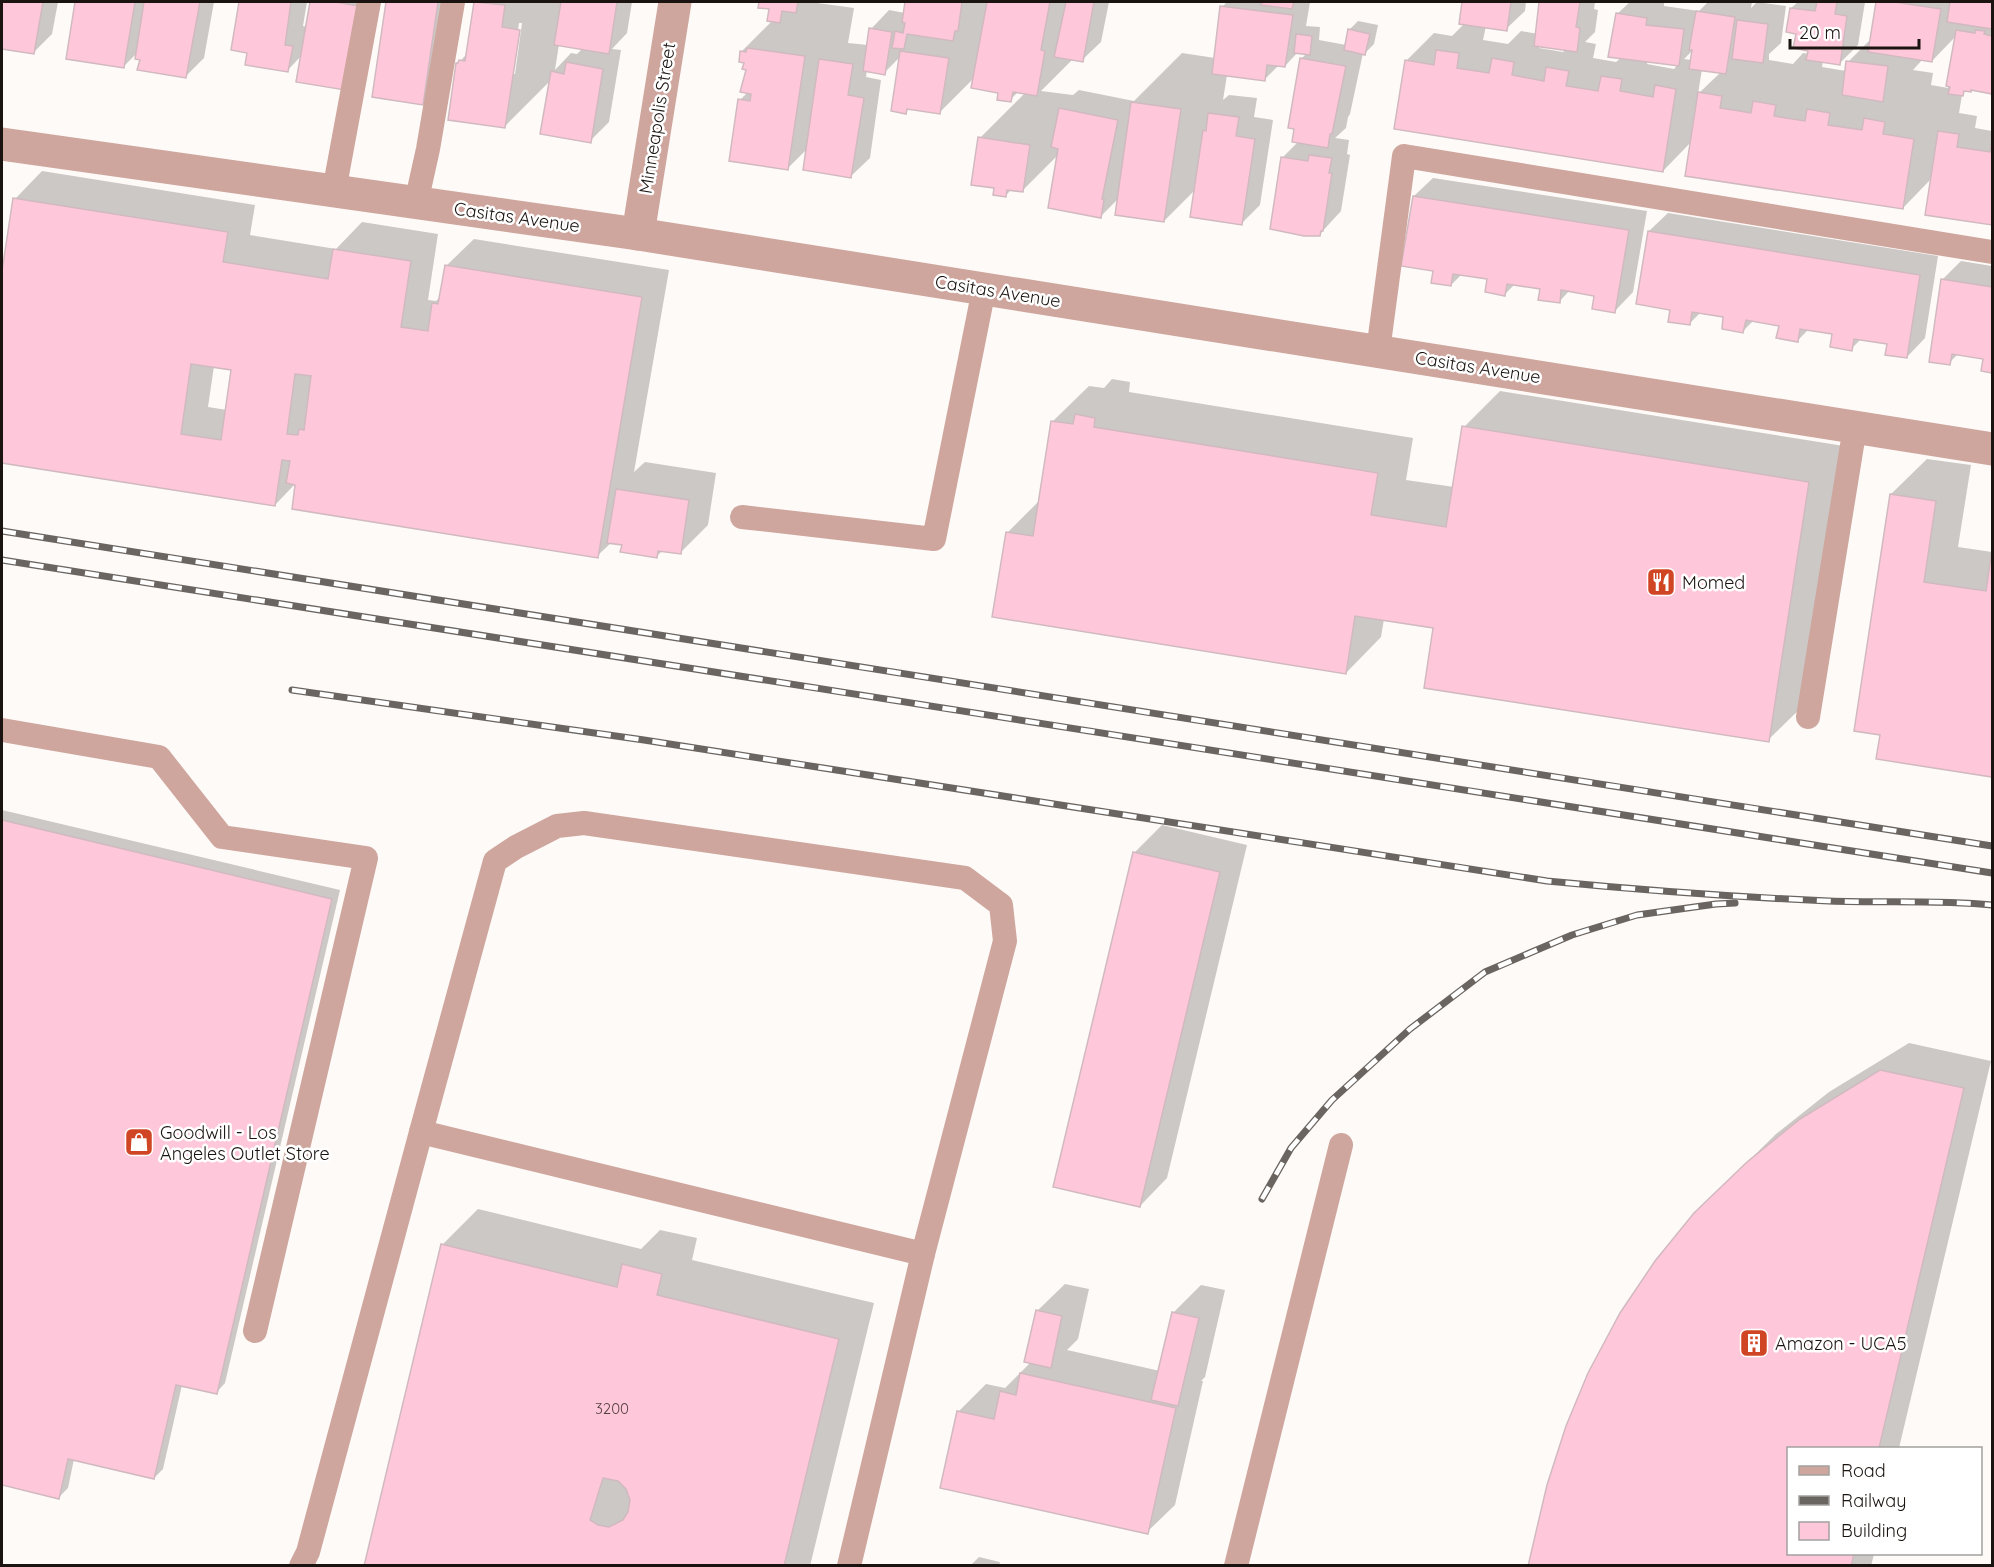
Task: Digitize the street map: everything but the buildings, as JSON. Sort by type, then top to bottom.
[{"type":"street","name":"Minneapolis Street","points":[[638,234],[675,2]]},
{"type":"street","name":"Casitas Avenue","points":[[2,144],[638,234],[1992,449]]},
{"type":"lane","points":[[334,191],[369,2]]},
{"type":"lane","points":[[416,203],[428,150],[453,2]]},
{"type":"lane","points":[[1378,351],[1404,156],[1992,252]]},
{"type":"lane","points":[[742,517],[934,539],[984,289]]},
{"type":"lane","points":[[1808,717],[1855,427]]},
{"type":"lane","points":[[2,730],[159,757],[222,837],[366,858],[255,1332]]},
{"type":"lane","points":[[301,1566],[311,1541],[495,861],[516,847],[557,826],[584,823],[965,878],[1000,905],[1005,941],[923,1254],[849,1566]]},
{"type":"lane","points":[[421,1132],[923,1254]]},
{"type":"lane","points":[[1236,1566],[1341,1145]]},
{"type":"railway","points":[[2,531],[1992,846]]},
{"type":"railway","points":[[2,560],[1992,873]]},
{"type":"railway","points":[[292,690],[644,740],[1547,881],[1688,893],[1849,902],[1992,905]]},
{"type":"railway","points":[[1262,1199],[1291,1148],[1332,1100],[1410,1029],[1485,972],[1572,935],[1637,915],[1735,903]]},
{"type":"place","name":"Momed","points":[[1661,582]]},
{"type":"place","name":"Goodwill - Los Angeles Outlet Store","points":[[139,1142]]},
{"type":"place","name":"Amazon - UCA5","points":[[1754,1343]]}]
